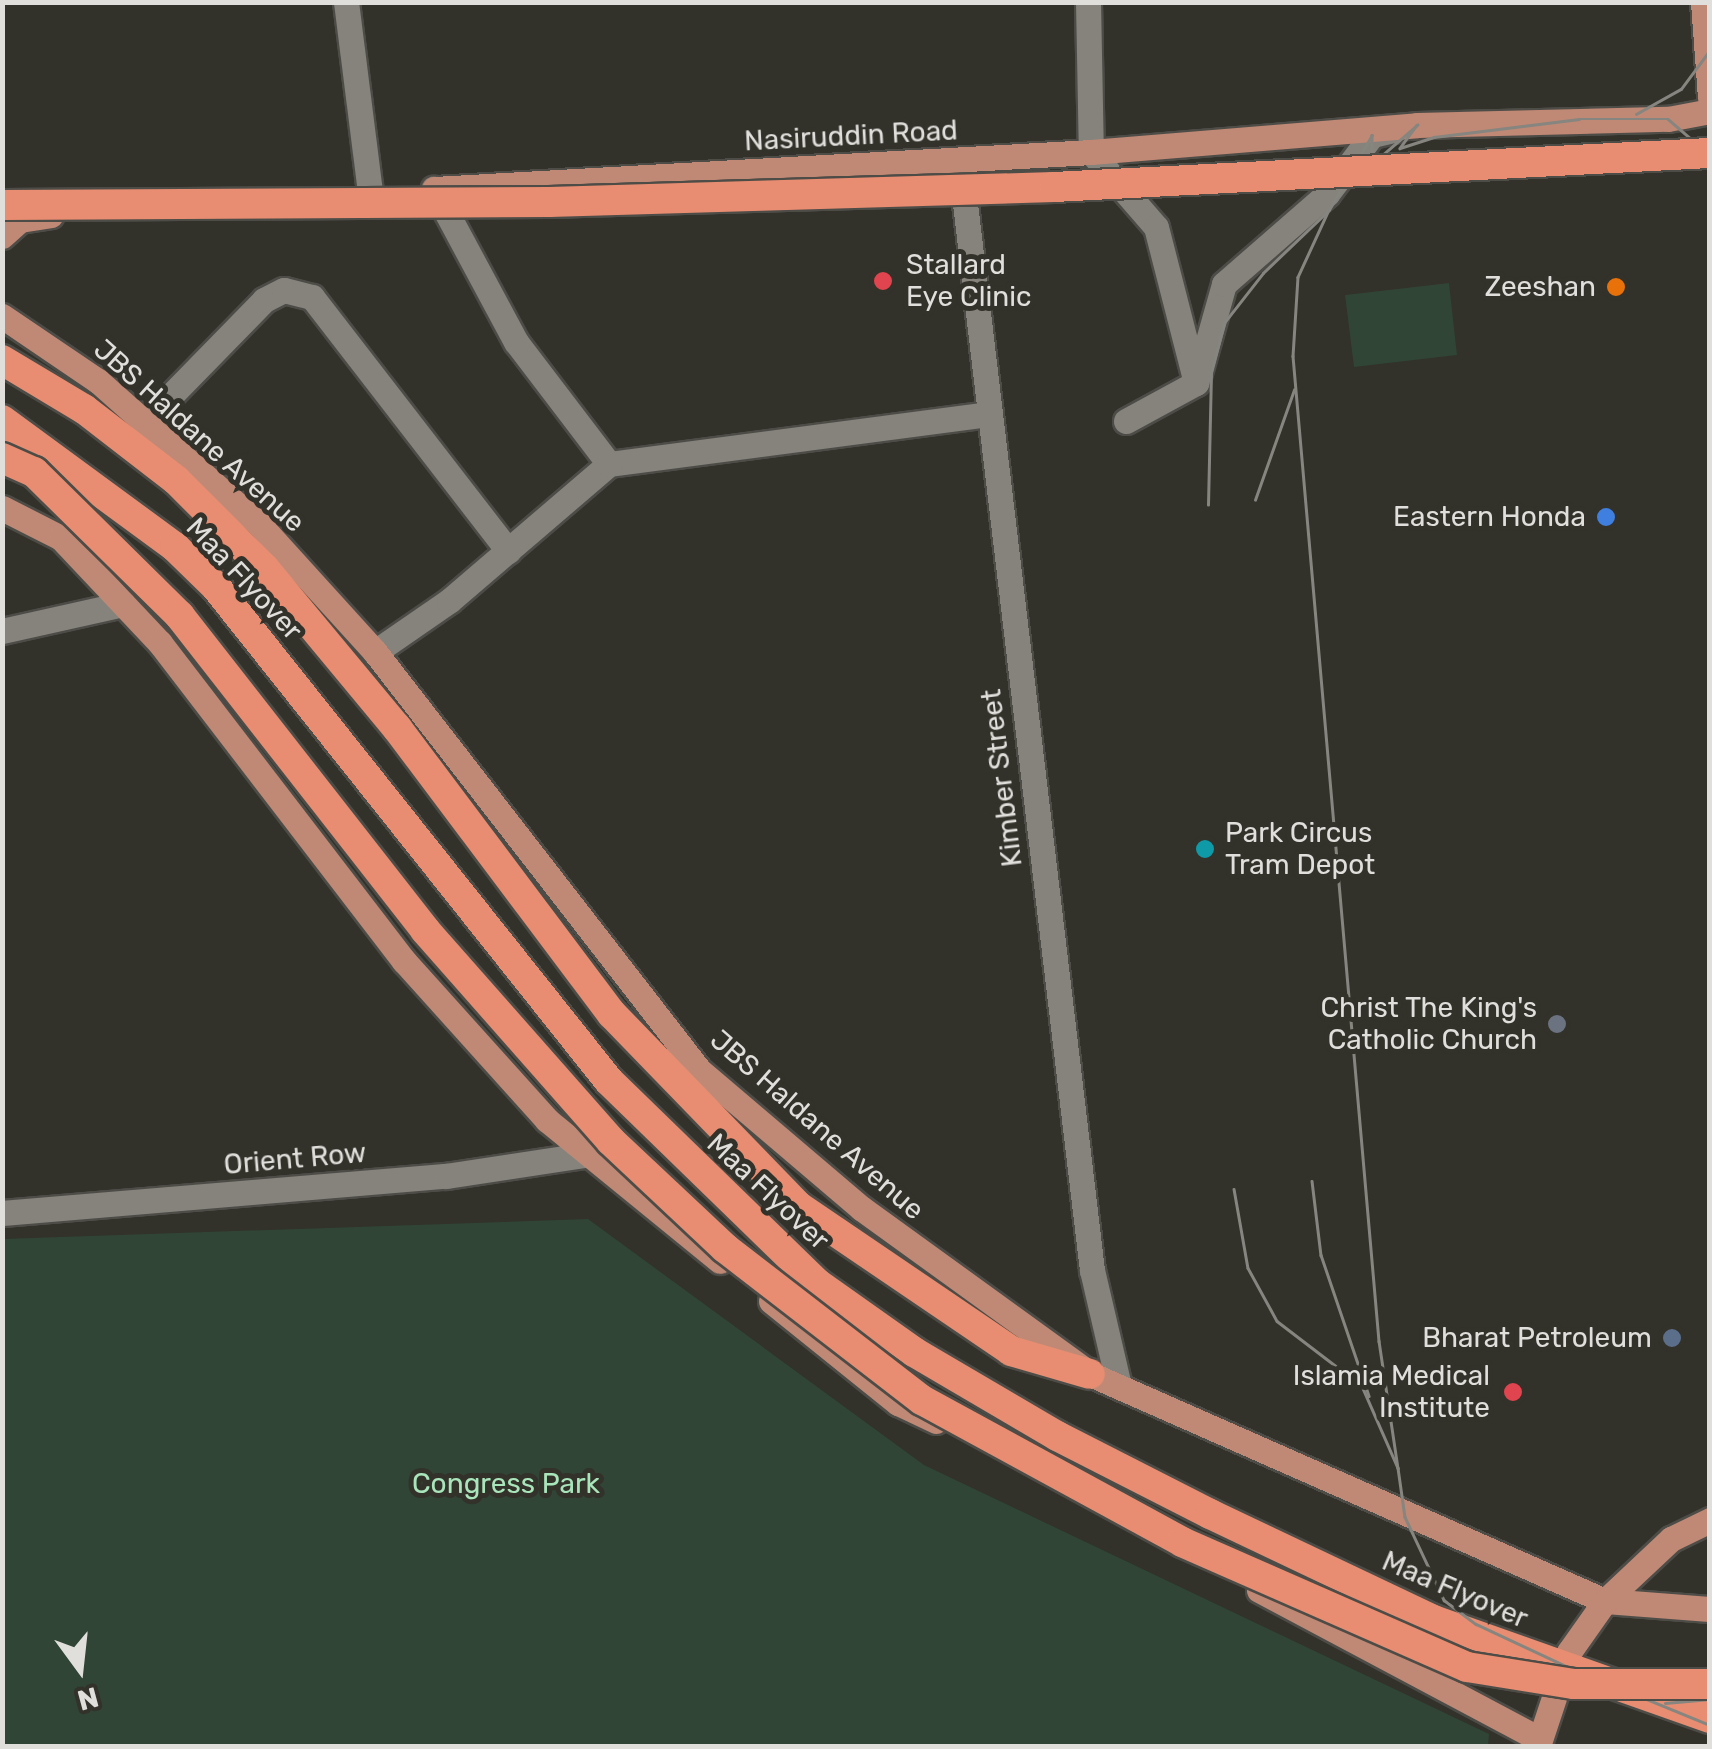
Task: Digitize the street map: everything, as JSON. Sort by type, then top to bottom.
[{"type":"highway","points":[[2,206],[548,202],[1054,188],[1710,154]]},
{"type":"highway","name":"Maa Flyover","points":[[2,360],[84,409],[176,480],[265,569],[397,728],[612,1014],[747,1158],[871,1260],[1010,1351],[1090,1374]]},
{"type":"highway","name":"Maa Flyover","points":[[2,420],[175,547],[216,587],[609,1080],[758,1231],[818,1284],[914,1352],[1057,1436],[1433,1620],[1565,1671],[1710,1718]]},
{"type":"highway","points":[[2,458],[34,472],[180,616],[425,930],[611,1141],[725,1248],[922,1400],[1182,1542],[1467,1668],[1573,1684],[1710,1684]]},
{"type":"main road","points":[[1704,2],[1710,97]]},
{"type":"main road","name":"Nasiruddin Road","points":[[2,236],[20,220],[133,203],[960,160],[1417,125],[1668,118],[1710,110]]},
{"type":"main road","name":"JBS Haldane Avenue","points":[[2,316],[98,381],[260,524],[376,652],[700,1070],[861,1208],[1090,1374],[1606,1602],[1710,1609]]},
{"type":"main road","points":[[2,508],[60,538],[123,604],[404,961],[547,1120],[898,1403],[1019,1460],[1538,1742],[1569,1652],[1606,1602],[1671,1540],[1710,1520]]},
{"type":"street","points":[[346,2],[370,191]]},
{"type":"street","points":[[1088,2],[1092,152],[1156,227],[1196,383]]},
{"type":"street","points":[[1126,421],[1196,383],[1224,284],[1327,194],[1372,135],[1417,125]]},
{"type":"street","name":"Kimber Street","points":[[960,160],[1092,1270],[1119,1386]]},
{"type":"street","points":[[434,189],[516,342],[609,464]]},
{"type":"street","points":[[144,423],[264,300],[284,290],[312,297],[508,551]]},
{"type":"street","points":[[376,652],[508,551],[609,464],[989,414]]},
{"type":"street","points":[[2,632],[123,604]]},
{"type":"street","name":"Orient Row","points":[[2,1213],[395,1181],[590,1154]]},
{"type":"green space","points":[[1449,283],[1457,355],[1354,367],[1345,295]]},
{"type":"green space","name":"Congress Park","points":[[588,1219],[924,1465],[1489,1734],[1488,1746],[3,1746],[3,1239]]},
{"type":"tram line","points":[[1636,114],[1681,89],[1710,50]]},
{"type":"tram line","points":[[1208,505],[1211,373],[1224,323],[1263,273],[1329,210],[1372,135],[1372,164],[1417,125],[1400,148],[1434,137],[1579,119],[1668,119],[1710,155]]},
{"type":"tram line","points":[[1329,210],[1298,277],[1293,356],[1379,1341],[1398,1468]]},
{"type":"tram line","points":[[1255,500],[1294,390]]},
{"type":"tram line","points":[[1312,1181],[1321,1255],[1369,1396]]},
{"type":"tram line","points":[[1234,1189],[1248,1268],[1277,1321],[1362,1386],[1398,1468],[1405,1517],[1444,1600],[1476,1624],[1710,1725]]},
{"type":"tram line","points":[[1665,1703],[1710,1699]]},
{"type":"place","name":"Stallard Eye Clinic","points":[[883,281]]},
{"type":"place","name":"Zeeshan","points":[[1616,287]]},
{"type":"place","name":"Eastern Honda","points":[[1606,517]]},
{"type":"place","name":"Park Circus Tram Depot","points":[[1205,849]]},
{"type":"place","name":"Christ The King's Catholic Church","points":[[1557,1024]]},
{"type":"place","name":"Bharat Petroleum","points":[[1672,1338]]},
{"type":"place","name":"Islamia Medical Institute","points":[[1513,1392]]}]
